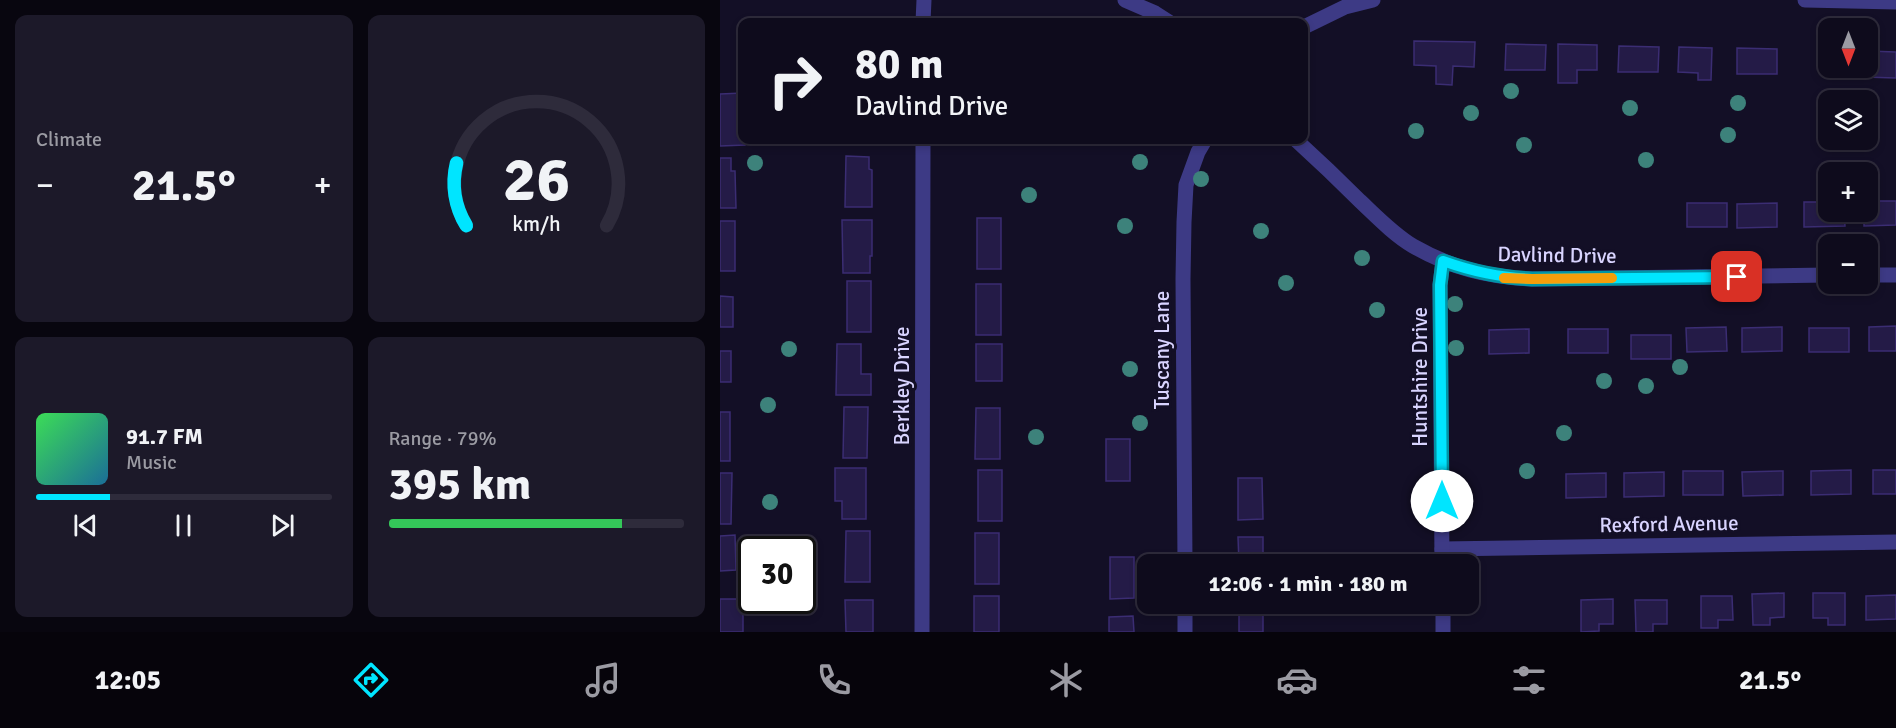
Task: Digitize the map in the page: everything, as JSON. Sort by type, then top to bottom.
[{"type":"street","points":[[923,18],[924,0]]},
{"type":"street","points":[[1125,0],[1163,18]]},
{"type":"street","points":[[1308,25],[1345,7],[1373,0]]},
{"type":"street","points":[[1805,0],[1896,2]]},
{"type":"street","name":"Berkley Drive","points":[[922,632],[923,144]]},
{"type":"street","name":"Tuscany Lane","points":[[1185,554],[1184,222],[1186,185],[1203,144]]},
{"type":"street","name":"Davlind Drive","points":[[1300,144],[1382,222],[1411,245],[1469,271],[1500,278],[1532,279],[1818,276]]},
{"type":"street","name":"Huntshire Drive","points":[[1442,554],[1440,285],[1443,261]]},
{"type":"street","points":[[1878,275],[1896,275]]},
{"type":"street","name":"Rexford Avenue","points":[[1479,556],[1896,542]]},
{"type":"street","points":[[1185,614],[1185,632]]},
{"type":"street","points":[[1443,614],[1443,632]]},
{"type":"building","points":[[1414,41],[1475,42],[1474,67],[1453,66],[1452,85],[1436,84],[1436,66],[1414,65]]},
{"type":"building","points":[[1506,44],[1546,45],[1545,70],[1505,70]]},
{"type":"building","points":[[1558,44],[1597,45],[1597,70],[1577,70],[1577,83],[1558,83]]},
{"type":"building","points":[[1619,46],[1659,47],[1658,72],[1618,72]]},
{"type":"building","points":[[1679,47],[1712,48],[1711,80],[1698,80],[1698,73],[1678,72]]},
{"type":"building","points":[[1737,48],[1777,49],[1777,74],[1737,74]]},
{"type":"building","points":[[1878,51],[1896,52],[1896,78],[1878,77]]},
{"type":"building","points":[[738,93],[738,144],[745,145],[720,146],[720,94]]},
{"type":"building","points":[[838,144],[872,144],[872,145]]},
{"type":"building","points":[[846,156],[869,157],[869,169],[872,170],[872,207],[845,207]]},
{"type":"building","points":[[720,158],[731,158],[731,171],[735,171],[736,208],[720,208]]},
{"type":"building","points":[[1878,201],[1896,201],[1896,225],[1864,226],[1864,222],[1878,222]]},
{"type":"building","points":[[1804,202],[1818,202],[1818,222],[1845,222],[1845,226],[1804,227]]},
{"type":"building","points":[[1687,203],[1727,203],[1727,227],[1687,227]]},
{"type":"building","points":[[1777,203],[1777,227],[1737,228],[1737,204]]},
{"type":"building","points":[[977,218],[1001,218],[1001,269],[977,269]]},
{"type":"building","points":[[842,220],[872,220],[870,273],[843,273]]},
{"type":"building","points":[[720,221],[735,221],[735,271],[720,271]]},
{"type":"building","points":[[847,281],[871,281],[871,332],[847,332]]},
{"type":"building","points":[[976,284],[1001,284],[1001,335],[976,335]]},
{"type":"building","points":[[720,296],[733,297],[733,327],[720,327]]},
{"type":"building","points":[[1896,326],[1896,351],[1869,351],[1869,327]]},
{"type":"building","points":[[1726,327],[1727,351],[1687,352],[1686,328]]},
{"type":"building","points":[[1782,327],[1782,351],[1742,352],[1742,328]]},
{"type":"building","points":[[1809,328],[1849,328],[1849,352],[1809,352]]},
{"type":"building","points":[[1529,329],[1529,353],[1489,354],[1489,330]]},
{"type":"building","points":[[1568,329],[1608,329],[1608,353],[1568,353]]},
{"type":"building","points":[[1631,335],[1671,335],[1671,359],[1631,359]]},
{"type":"building","points":[[837,344],[861,344],[861,374],[871,374],[871,395],[836,395]]},
{"type":"building","points":[[976,344],[1002,344],[1002,381],[976,381]]},
{"type":"building","points":[[720,351],[731,351],[731,382],[720,382]]},
{"type":"building","points":[[844,407],[868,407],[867,458],[843,458]]},
{"type":"building","points":[[976,408],[1000,408],[1000,459],[975,459]]},
{"type":"building","points":[[720,412],[730,412],[730,461],[720,461]]},
{"type":"building","points":[[1106,439],[1130,439],[1130,481],[1106,481]]},
{"type":"building","points":[[835,468],[866,468],[866,519],[842,519],[842,501],[835,501]]},
{"type":"building","points":[[978,470],[1002,470],[1002,521],[978,521]]},
{"type":"building","points":[[1851,470],[1851,494],[1811,495],[1811,471]]},
{"type":"building","points":[[1873,470],[1896,470],[1896,494],[1873,494]]},
{"type":"building","points":[[1683,471],[1723,471],[1723,495],[1683,495]]},
{"type":"building","points":[[1783,471],[1783,495],[1743,496],[1742,472]]},
{"type":"building","points":[[1664,472],[1664,496],[1624,497],[1624,473]]},
{"type":"building","points":[[720,473],[732,473],[731,524],[720,524]]},
{"type":"building","points":[[1606,473],[1606,497],[1566,498],[1566,474]]},
{"type":"building","points":[[1238,478],[1262,478],[1263,519],[1238,520]]},
{"type":"building","points":[[846,531],[870,531],[870,582],[845,582]]},
{"type":"building","points":[[975,533],[999,533],[999,584],[975,584]]},
{"type":"building","points":[[735,535],[736,570],[720,571],[720,536]]},
{"type":"building","points":[[1238,537],[1263,537],[1263,554],[1239,554]]},
{"type":"building","points":[[1110,557],[1134,557],[1134,598],[1110,599]]},
{"type":"building","points":[[1784,593],[1784,617],[1770,618],[1770,625],[1753,625],[1752,594]]},
{"type":"building","points":[[1813,593],[1845,593],[1845,625],[1828,625],[1828,618],[1813,618]]},
{"type":"building","points":[[1896,595],[1896,619],[1866,620],[1866,596]]},
{"type":"building","points":[[974,596],[999,596],[999,632],[974,632]]},
{"type":"building","points":[[1701,596],[1732,596],[1733,620],[1718,620],[1718,628],[1701,628]]},
{"type":"building","points":[[720,599],[738,599],[738,614],[743,614],[743,632],[720,632]]},
{"type":"building","points":[[1613,599],[1613,624],[1599,624],[1599,631],[1581,632],[1581,600]]},
{"type":"building","points":[[845,600],[873,600],[873,632],[846,632]]},
{"type":"building","points":[[1635,600],[1667,600],[1667,624],[1653,624],[1653,632],[1636,632]]},
{"type":"building","points":[[1239,614],[1263,614],[1263,632],[1239,632]]},
{"type":"building","points":[[1133,616],[1134,632],[1109,632],[1109,617]]},
{"type":"slow traffic","points":[[1504,278],[1612,278]]},
{"type":"route","points":[[1442,501],[1440,285],[1443,261],[1469,271],[1500,278],[1737,277]]}]
